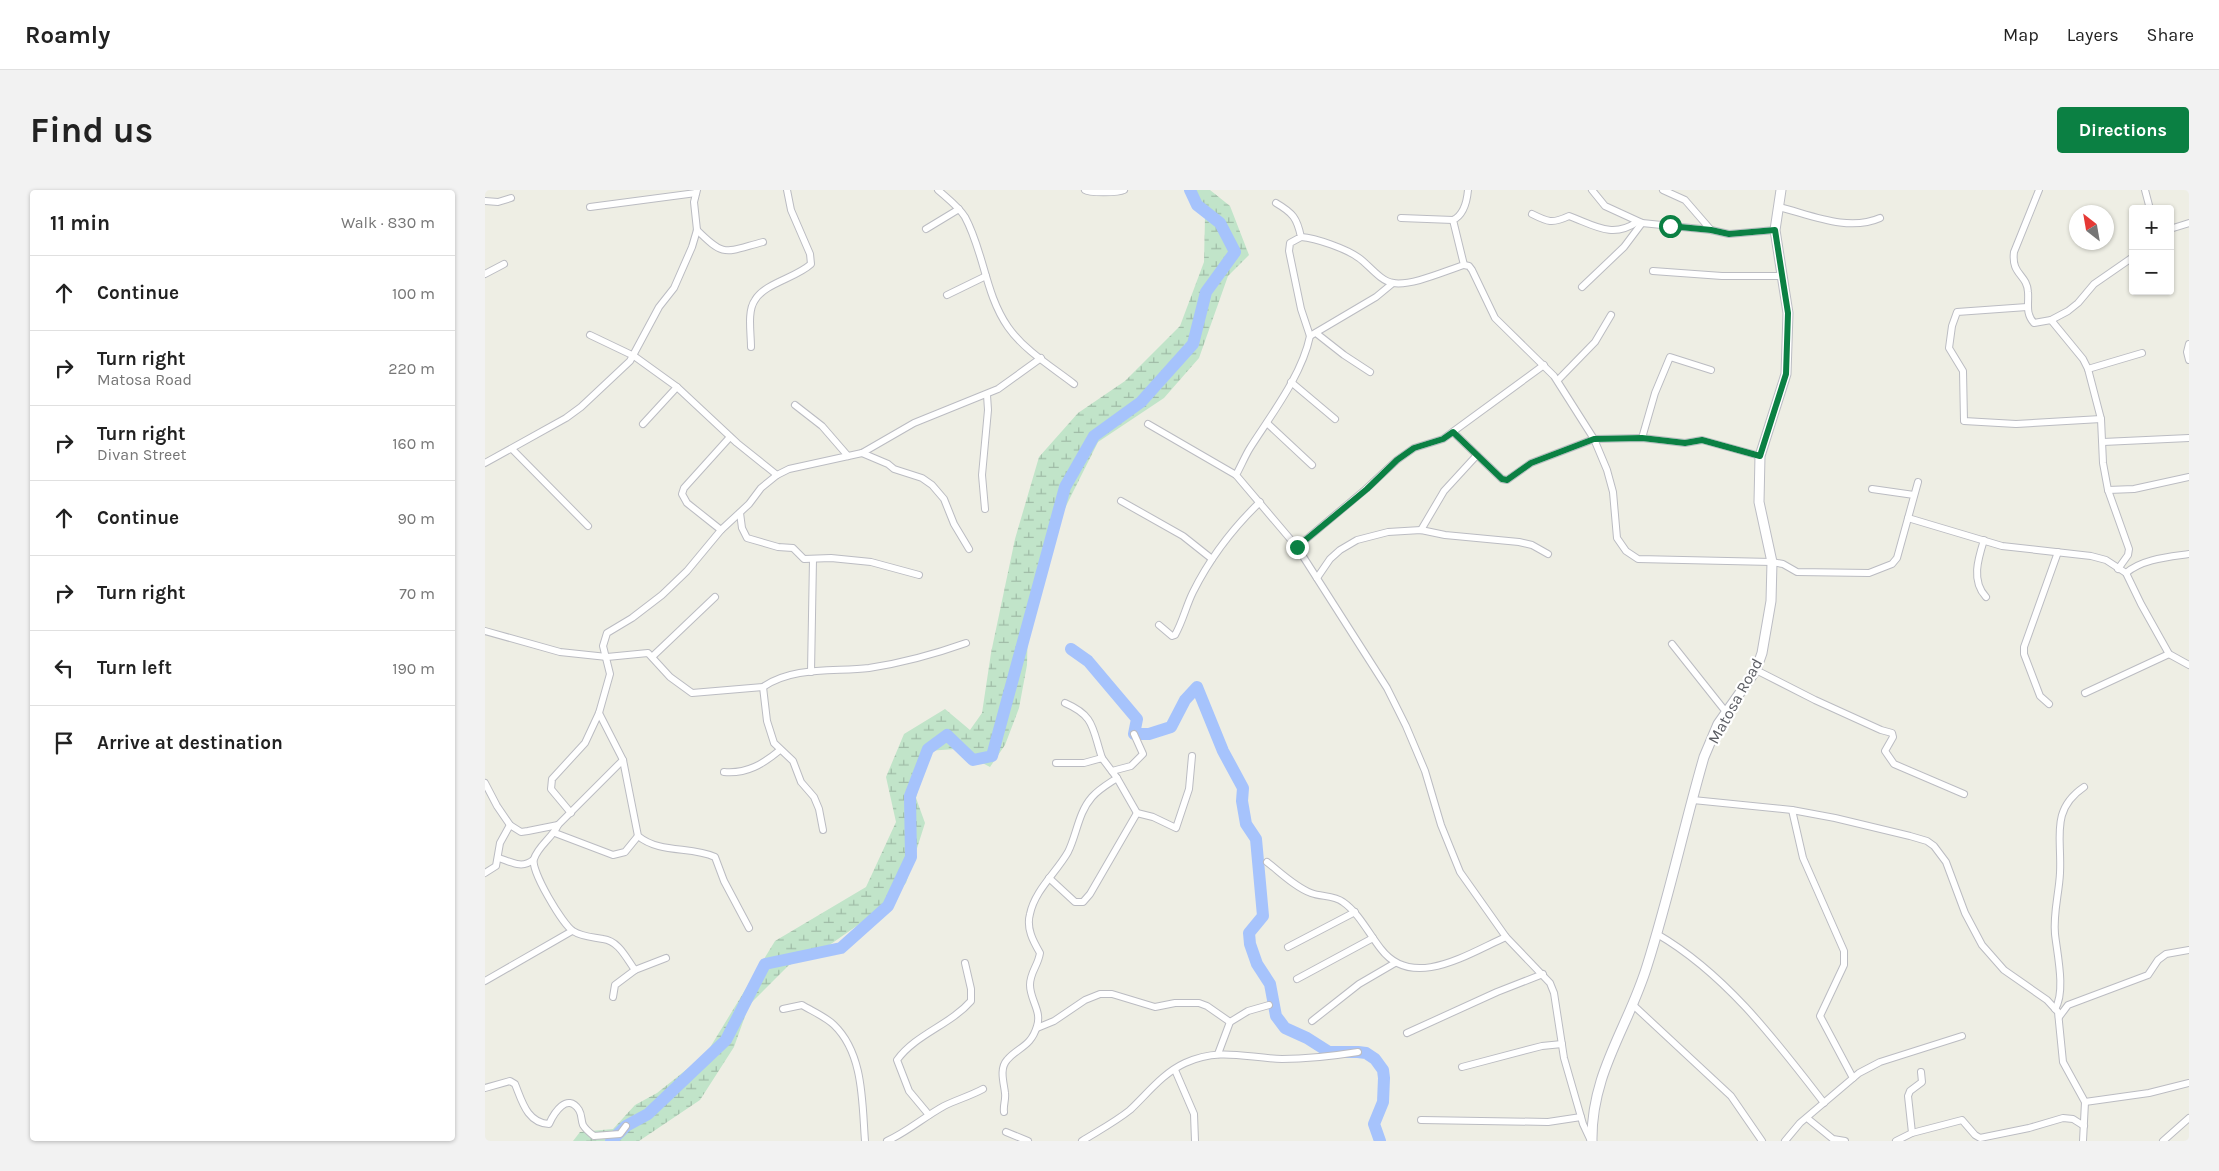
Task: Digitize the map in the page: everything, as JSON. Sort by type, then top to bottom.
[{"type":"street","points":[[751,347],[754,300],[769,288],[801,273],[811,264],[810,254],[791,210],[787,190]]},
{"type":"street","points":[[938,190],[965,217],[992,296],[1008,328],[1023,344],[1074,384]]},
{"type":"street","points":[[1085,190],[1091,192],[1100,190],[1113,193],[1124,190]]},
{"type":"street","points":[[1401,218],[1453,220],[1465,207],[1468,190]]},
{"type":"street","points":[[1592,190],[1605,206],[1639,222],[1711,230],[1729,234],[1775,230]]},
{"type":"street","points":[[1663,190],[1685,200],[1711,230]]},
{"type":"street","name":"Matosa Road","points":[[1592,1141],[1594,1102],[1602,1072],[1632,1004],[1657,934],[1704,757],[1718,724],[1756,670],[1762,653],[1771,601],[1772,562],[1759,502],[1760,456],[1786,374],[1788,324],[1775,230],[1781,190]]},
{"type":"street","points":[[2039,190],[2014,252],[2013,262],[2014,269],[2023,279],[2029,291],[2027,307],[2030,319],[2034,323],[2051,320],[2068,311],[2078,303],[2094,284],[2129,260]]},
{"type":"street","points":[[2145,190],[2149,205]]},
{"type":"street","points":[[485,463],[559,423],[581,407],[634,356],[659,307],[674,288],[692,247],[697,230],[695,212],[696,191],[590,207]]},
{"type":"street","points":[[485,201],[498,202],[511,198]]},
{"type":"street","points":[[1276,203],[1297,218],[1301,238]]},
{"type":"street","points":[[1779,207],[1840,223],[1864,224],[1880,218]]},
{"type":"street","points":[[926,229],[959,209]]},
{"type":"street","points":[[1532,214],[1548,222],[1559,221],[1569,216],[1608,230],[1626,230],[1639,222]]},
{"type":"street","points":[[1453,220],[1464,265]]},
{"type":"street","points":[[1582,286],[1624,247],[1639,222]]},
{"type":"street","points":[[2174,228],[2189,223]]},
{"type":"street","points":[[697,230],[715,248],[725,251],[763,242]]},
{"type":"street","points":[[1370,372],[1313,335],[1301,310],[1289,251],[1290,243],[1301,238],[1344,249],[1358,257],[1385,280],[1393,283],[1420,280],[1464,265],[1469,266],[1473,270],[1495,318],[1558,380],[1594,439],[1607,470],[1613,492],[1617,538],[1630,555],[1639,559],[1772,562],[1783,564],[1797,572],[1869,573],[1892,564],[1897,558],[1918,482]]},
{"type":"street","points":[[485,274],[504,264]]},
{"type":"street","points":[[1653,270],[1722,276],[1781,276]]},
{"type":"street","points":[[947,295],[985,276]]},
{"type":"street","points":[[1236,475],[1249,449],[1291,382],[1313,335],[1376,297],[1393,283]]},
{"type":"street","points":[[2027,307],[1957,312],[1952,326],[1949,348],[1963,371],[1964,421],[2031,424],[2101,419]]},
{"type":"street","points":[[1558,380],[1595,342],[1611,315]]},
{"type":"street","points":[[2051,320],[2083,359],[2088,369],[2101,419],[2103,463],[2108,490],[2129,549],[2128,555],[2118,569]]},
{"type":"street","points":[[590,334],[634,356],[677,387],[730,437],[777,474]]},
{"type":"street","points":[[2189,344],[2187,352],[2189,360]]},
{"type":"street","points":[[2088,369],[2142,352]]},
{"type":"street","points":[[1642,438],[1655,393],[1670,357],[1711,370]]},
{"type":"street","points":[[571,813],[551,789],[550,784],[552,779],[585,743],[599,713],[610,674],[603,646],[607,632],[632,618],[662,595],[687,571],[721,530],[777,474],[789,469],[862,453],[914,423],[987,395],[1041,358]]},
{"type":"street","points":[[1297,547],[1367,489],[1397,460],[1414,448],[1443,439],[1544,365]]},
{"type":"street","points":[[1291,382],[1335,418]]},
{"type":"street","points":[[643,424],[677,387]]},
{"type":"street","points":[[985,508],[982,475],[988,410],[987,395]]},
{"type":"street","points":[[795,405],[822,426],[848,456]]},
{"type":"street","points":[[1267,423],[1312,465]]},
{"type":"street","points":[[1148,424],[1236,475],[1261,502],[1297,547],[1396,705],[1425,771],[1441,825],[1460,872],[1505,937],[1550,983],[1554,993],[1561,1044],[1581,1117],[1592,1141]]},
{"type":"street","points":[[1453,432],[1502,479],[1507,480],[1531,463],[1594,439],[1642,438],[1685,443],[1702,440],[1760,456]]},
{"type":"street","points":[[721,530],[687,503],[682,494],[684,488],[730,437]]},
{"type":"street","points":[[2103,442],[2189,438]]},
{"type":"street","points":[[512,448],[588,526]]},
{"type":"street","points":[[862,453],[888,464],[894,469],[922,478],[932,485],[944,499],[953,524],[969,550]]},
{"type":"street","points":[[1421,530],[1444,491],[1477,455]]},
{"type":"street","points":[[2108,490],[2134,489],[2189,477]]},
{"type":"street","points":[[1872,489],[1914,495]]},
{"type":"street","points":[[1121,501],[1183,536],[1212,559]]},
{"type":"street","points":[[1159,625],[1172,636],[1175,635],[1194,590],[1212,559],[1231,533],[1261,502]]},
{"type":"street","points":[[740,513],[742,528],[747,538],[778,547],[793,548],[804,558],[831,558],[871,562],[919,575]]},
{"type":"street","points":[[1908,518],[1984,540],[2031,550],[2058,552],[2106,560],[2126,573],[2169,654],[2189,665]]},
{"type":"street","points":[[1317,578],[1330,559],[1341,550],[1357,540],[1389,532],[1421,530],[1445,535],[1519,542],[1532,545],[1548,554]]},
{"type":"street","points":[[1984,540],[1977,574],[1978,585],[1986,597]]},
{"type":"street","points":[[2049,704],[2040,696],[2024,654],[2024,646],[2058,552]]},
{"type":"street","points":[[2126,573],[2135,566],[2153,560],[2189,554]]},
{"type":"street","points":[[811,672],[813,559]]},
{"type":"street","points":[[653,656],[715,597]]},
{"type":"street","points":[[485,631],[561,652],[607,657],[644,652],[653,656],[670,677],[692,694],[763,687],[771,682],[811,672],[868,668],[905,662],[966,642]]},
{"type":"street","points":[[1672,644],[1726,712]]},
{"type":"street","points":[[2085,693],[2169,654]]},
{"type":"street","points":[[1756,670],[1815,700],[1891,733],[1893,737],[1885,752],[1894,764],[1964,794]]},
{"type":"street","points":[[763,687],[767,721],[774,744],[793,761],[801,782],[814,797],[823,830]]},
{"type":"street","points":[[1065,702],[1081,710],[1089,717],[1102,758],[1117,778],[1137,813],[1153,817],[1176,828],[1189,789],[1192,756]]},
{"type":"street","points":[[599,713],[623,760],[638,836],[645,841],[661,846],[715,857],[724,881],[749,928]]},
{"type":"street","points":[[1112,771],[1131,766],[1143,754],[1135,734]]},
{"type":"street","points":[[724,772],[735,773],[763,764],[780,750]]},
{"type":"street","points":[[1056,763],[1084,763],[1102,758]]},
{"type":"street","points":[[499,858],[521,866],[528,864],[555,833],[558,825],[623,760]]},
{"type":"street","points":[[1004,1112],[1003,1072],[1005,1062],[1024,1048],[1037,1028],[1037,1010],[1030,987],[1031,972],[1037,964],[1040,953],[1030,934],[1030,914],[1042,887],[1058,869],[1069,850],[1086,806],[1100,790],[1117,778]]},
{"type":"street","points":[[485,783],[510,825],[521,832],[558,825]]},
{"type":"street","points":[[2055,1009],[2061,993],[2055,931],[2055,908],[2060,873],[2059,827],[2066,803],[2083,787]]},
{"type":"street","points":[[1693,800],[1791,810],[1835,818],[1910,836],[1935,846],[1946,862],[1965,913],[1982,945],[2005,970],[2047,1000],[2055,1009],[2059,1017],[2060,1047],[2063,1062],[2085,1102],[2086,1113],[2083,1141]]},
{"type":"street","points":[[1791,810],[1803,858],[1844,951],[1844,965],[1820,1016],[1853,1078]]},
{"type":"street","points":[[1049,878],[1075,902],[1083,902],[1095,887],[1137,813]]},
{"type":"street","points":[[485,873],[496,866],[499,858],[500,843],[510,825]]},
{"type":"street","points":[[555,833],[613,855],[625,852],[638,836]]},
{"type":"street","points":[[533,860],[533,866],[543,885],[572,931],[596,939],[604,939],[618,946],[635,970]]},
{"type":"street","points":[[1267,862],[1282,875],[1311,893],[1341,900],[1355,912],[1383,952],[1395,963],[1411,969],[1445,964],[1505,937]]},
{"type":"street","points":[[1288,946],[1355,912]]},
{"type":"street","points":[[485,981],[572,931]]},
{"type":"street","points":[[1657,934],[1676,945],[1702,965],[1753,1016],[1780,1046],[1824,1103]]},
{"type":"street","points":[[1297,978],[1373,938]]},
{"type":"street","points":[[2059,1017],[2068,1005],[2148,975],[2157,960],[2166,954],[2189,950]]},
{"type":"street","points":[[613,997],[615,986],[635,970],[666,958]]},
{"type":"street","points":[[929,1115],[909,1091],[897,1060],[916,1041],[961,1012],[971,1001],[971,989],[965,963]]},
{"type":"street","points":[[1312,1020],[1359,984],[1395,963]]},
{"type":"street","points":[[1407,1034],[1497,992],[1543,974]]},
{"type":"street","points":[[1037,1028],[1054,1021],[1085,1000],[1100,994],[1112,994],[1155,1007],[1175,1003],[1199,1003],[1207,1006],[1230,1022]]},
{"type":"street","points":[[1632,1004],[1713,1077],[1731,1096],[1762,1141]]},
{"type":"street","points":[[783,1009],[802,1005],[834,1024],[850,1045],[858,1070],[865,1141]]},
{"type":"street","points":[[1218,1054],[1230,1022],[1248,1011],[1269,1005]]},
{"type":"street","points":[[1785,1141],[1807,1118],[1853,1078],[1880,1062],[1962,1036]]},
{"type":"street","points":[[1462,1067],[1541,1046],[1561,1044]]},
{"type":"street","points":[[1082,1141],[1118,1119],[1154,1085],[1190,1061],[1218,1054],[1239,1054],[1282,1059],[1325,1057],[1358,1052]]},
{"type":"street","points":[[1175,1070],[1193,1114],[1195,1141]]},
{"type":"street","points":[[1912,1133],[1908,1096],[1910,1091],[1922,1082],[1921,1072]]},
{"type":"street","points":[[485,1088],[510,1081],[515,1084],[530,1117],[541,1124],[549,1124],[558,1107],[566,1103],[574,1104],[578,1109],[583,1126],[595,1136],[620,1134],[626,1126]]},
{"type":"street","points":[[2085,1102],[2149,1093],[2189,1083]]},
{"type":"street","points":[[887,1141],[899,1136],[929,1115],[983,1089]]},
{"type":"street","points":[[1421,1120],[1548,1122],[1581,1117]]},
{"type":"street","points":[[1807,1118],[1833,1139],[1845,1141]]},
{"type":"street","points":[[1896,1141],[1912,1133],[1959,1120],[1966,1122],[1975,1135],[1980,1138],[2029,1128],[2063,1118],[2073,1119],[2084,1126]]},
{"type":"street","points":[[2163,1141],[2189,1118]]},
{"type":"street","points":[[1006,1132],[1028,1141]]},
{"type":"green space","points":[[1188,190],[1210,190],[1230,206],[1249,255],[1228,276],[1199,358],[1164,398],[1098,442],[1051,536],[1028,618],[1027,665],[1019,708],[1005,745],[990,767],[956,749],[927,751],[916,798],[925,823],[906,883],[878,911],[818,953],[789,965],[749,1005],[734,1047],[700,1100],[639,1141],[573,1141],[580,1132],[613,1129],[635,1105],[657,1093],[706,1054],[775,941],[866,887],[896,822],[886,777],[904,734],[945,709],[970,730],[982,713],[991,653],[1015,539],[1039,457],[1078,413],[1125,381],[1180,326],[1204,262],[1205,217]]},
{"type":"waterway","points":[[611,1141],[626,1126],[648,1114],[726,1040],[765,964],[841,948],[888,906],[911,857],[910,796],[928,749],[947,735],[973,760],[992,756],[1065,487],[1094,436],[1141,402],[1193,344],[1206,292],[1235,252],[1220,223],[1197,205],[1190,190]]},
{"type":"waterway","points":[[1071,649],[1088,661],[1137,719],[1134,734],[1149,734],[1171,727],[1185,700],[1197,687],[1223,751],[1243,788],[1242,801],[1246,824],[1256,839],[1263,916],[1249,933],[1250,944],[1257,964],[1270,984],[1276,1016],[1285,1028],[1307,1038],[1329,1052],[1366,1053],[1375,1059],[1383,1070],[1384,1078],[1383,1102],[1374,1124],[1380,1141]]},
{"type":"route","points":[[1297,547],[1367,489],[1378,476],[1397,460],[1414,448],[1443,439],[1453,432],[1502,479],[1507,480],[1531,463],[1594,439],[1642,438],[1685,443],[1702,440],[1760,456],[1786,374],[1788,313],[1775,230],[1729,234],[1711,230],[1670,226]]}]
